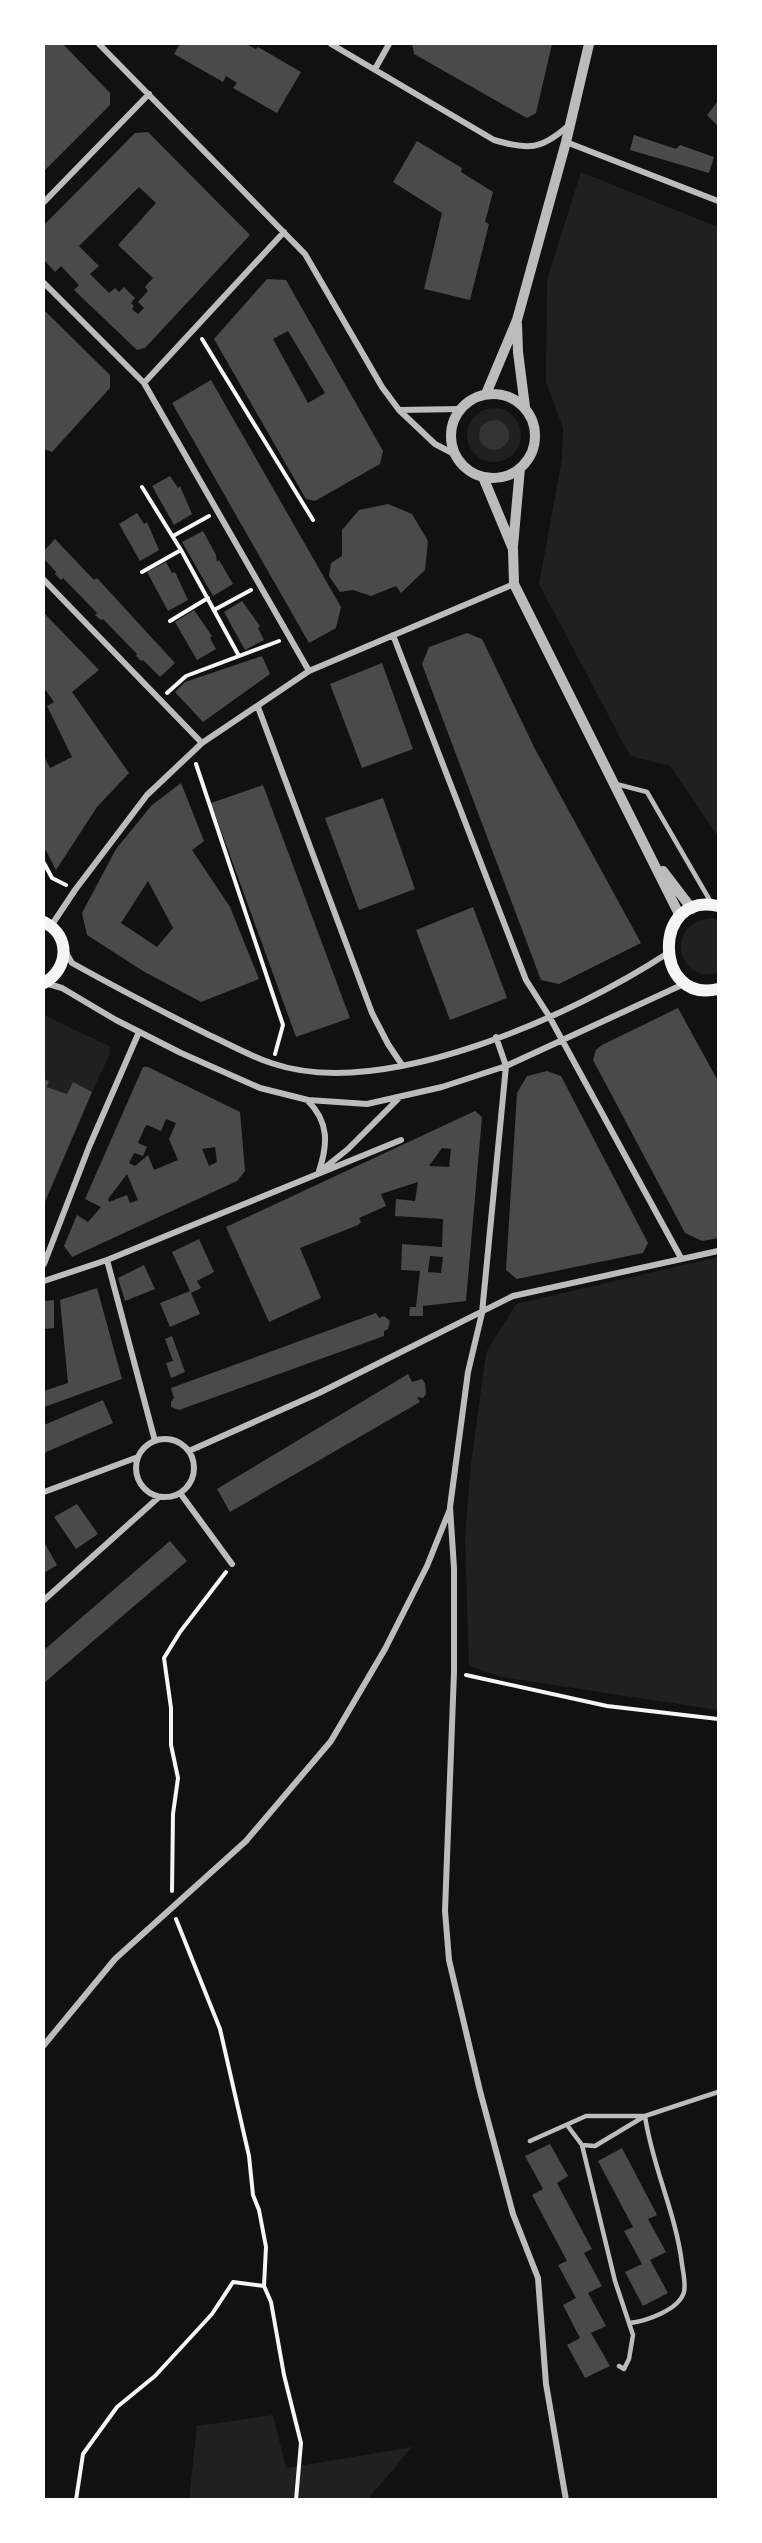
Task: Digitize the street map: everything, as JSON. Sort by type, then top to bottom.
[{"type":"main road","points":[[716,905],[692,909],[680,916],[668,940],[668,953],[677,975],[687,983],[700,989],[717,992]]},
{"type":"main road","points":[[44,983],[60,969],[64,949],[62,940],[47,924]]},
{"type":"street","points":[[99,44],[305,254],[382,387],[399,410],[435,444],[456,455],[472,473],[483,477],[503,477],[520,468]]},
{"type":"street","points":[[331,44],[494,140],[510,145],[535,147],[551,141],[571,123]]},
{"type":"street","points":[[375,69],[389,44]]},
{"type":"street","points":[[486,394],[517,320],[571,123],[589,44]]},
{"type":"street","points":[[44,202],[149,94]]},
{"type":"street","points":[[566,142],[718,201]]},
{"type":"street","points":[[144,383],[284,232]]},
{"type":"street","points":[[44,283],[144,383],[309,671]]},
{"type":"street","points":[[517,320],[518,352],[525,407],[536,432],[534,446],[520,468],[513,549],[514,584],[680,916]]},
{"type":"street","points":[[456,455],[451,431],[461,409],[468,402],[486,394],[507,395],[525,407]]},
{"type":"street","points":[[399,410],[461,409]]},
{"type":"street","points":[[483,477],[513,549]]},
{"type":"street","points":[[44,580],[202,743]]},
{"type":"street","points":[[47,924],[147,795],[202,743],[309,671],[514,584]]},
{"type":"street","points":[[393,634],[526,980],[563,1041],[681,1258]]},
{"type":"street","points":[[258,707],[372,1013],[402,1065]]},
{"type":"street","points":[[647,850],[692,909]]},
{"type":"street","points":[[64,949],[72,963],[152,1007],[272,1064],[316,1073],[355,1072],[434,1059],[549,1016],[635,975],[668,953]]},
{"type":"street","points":[[44,983],[62,988],[139,1032],[260,1088],[308,1100],[367,1104],[399,1098],[506,1066],[687,983]]},
{"type":"street","points":[[44,1264],[89,1148],[139,1032]]},
{"type":"street","points":[[495,1037],[506,1066],[482,1313],[468,1372],[450,1508],[454,1568],[454,1672],[445,1911],[449,1960],[513,2214],[538,2278],[546,2384],[566,2499]]},
{"type":"street","points":[[318,1173],[348,1149],[399,1098]]},
{"type":"street","points":[[308,1100],[320,1113],[326,1135],[318,1173]]},
{"type":"street","points":[[44,1281],[107,1260],[401,1140]]},
{"type":"street","points":[[189,1451],[319,1393],[513,1296],[718,1251]]},
{"type":"street","points":[[107,1260],[154,1441]]},
{"type":"street","points":[[44,1600],[159,1497],[180,1493],[189,1485],[194,1462],[189,1451],[174,1440],[154,1441],[145,1447],[138,1457],[137,1477],[149,1493],[159,1497]]},
{"type":"street","points":[[44,1492],[138,1457]]},
{"type":"street","points":[[180,1493],[232,1564]]},
{"type":"street","points":[[44,2045],[115,1959],[246,1841],[331,1741],[385,1649],[427,1566],[450,1508]]},
{"type":"lane","points":[[612,783],[647,792],[716,905]]},
{"type":"lane","points":[[582,2145],[595,2146],[645,2116],[718,2092]]},
{"type":"lane","points":[[530,2141],[586,2116],[645,2116]]},
{"type":"lane","points":[[630,2323],[646,2321],[677,2302],[684,2292],[680,2246],[648,2141],[645,2116]]},
{"type":"lane","points":[[567,2125],[582,2145],[615,2281],[633,2335],[629,2359],[624,2369],[619,2366]]},
{"type":"path","points":[[195,328],[313,520]]},
{"type":"path","points":[[142,487],[173,536],[239,656]]},
{"type":"path","points":[[173,536],[217,511]]},
{"type":"path","points":[[142,572],[181,550]]},
{"type":"path","points":[[214,610],[260,585]]},
{"type":"path","points":[[170,621],[208,598]]},
{"type":"path","points":[[160,699],[186,676],[289,637]]},
{"type":"path","points":[[192,752],[283,1025],[272,1064]]},
{"type":"path","points":[[44,864],[52,878],[75,890]]},
{"type":"path","points":[[232,1564],[180,1632],[164,1659],[171,1708],[171,1745],[177,1778],[173,1814],[172,1908],[220,2029],[249,2156],[253,2195],[264,2229],[266,2247],[264,2286],[271,2302],[284,2375],[301,2443],[296,2499]]},
{"type":"path","points":[[454,1672],[607,1706],[706,1720],[718,1719]]},
{"type":"path","points":[[76,2499],[83,2454],[117,2407],[155,2376],[212,2314],[233,2282],[264,2286]]},
{"type":"shaded area","points":[[581,172],[718,227],[718,837],[670,766],[630,756],[539,584],[562,459],[563,428],[546,382],[547,280]]},
{"type":"shaded area","points":[[489,408],[499,408],[509,412],[517,420],[521,435],[517,450],[509,458],[499,462],[489,462],[479,458],[471,450],[467,440],[467,430],[471,420],[479,412]]},
{"type":"shaded area","points":[[494,420],[505,424],[509,435],[505,446],[494,450],[483,446],[479,435],[483,424]]},
{"type":"shaded area","points":[[712,918],[718,920],[718,973],[704,974],[693,970],[685,961],[681,951],[682,940],[687,930],[697,922]]},
{"type":"shaded area","points":[[44,1015],[109,1046],[110,1054],[92,1092],[73,1082],[67,1094],[47,1087],[49,1081],[44,1079]]},
{"type":"shaded area","points":[[718,1257],[718,1710],[502,1677],[469,1666],[465,1537],[471,1464],[486,1353],[516,1304]]},
{"type":"shaded area","points":[[273,2415],[286,2468],[412,2447],[368,2499],[189,2500],[197,2426]]},
{"type":"building","points":[[44,44],[63,44],[110,93],[110,105],[44,171]]},
{"type":"building","points":[[180,44],[246,44],[256,49],[258,47],[301,72],[277,113],[233,88],[237,83],[226,76],[223,82],[174,54]]},
{"type":"building","points":[[412,44],[552,44],[536,113],[527,118],[509,108],[414,54]]},
{"type":"building","points":[[718,101],[718,126],[707,115]]},
{"type":"building","points":[[148,132],[250,235],[145,348],[137,350],[74,290],[79,285],[61,266],[55,272],[44,260],[44,225],[135,133]],"holes":[[[139,187],[156,203],[118,245],[153,278],[145,287],[148,291],[138,302],[144,308],[138,314],[132,309],[134,306],[131,303],[135,298],[124,287],[119,292],[115,288],[109,293],[90,274],[99,266],[79,246]]]},
{"type":"building","points":[[634,135],[676,149],[680,145],[714,157],[709,173],[630,150]]},
{"type":"building","points":[[417,141],[462,168],[461,172],[493,192],[485,222],[489,224],[470,300],[424,289],[442,213],[393,182]]},
{"type":"building","points":[[267,279],[286,280],[383,451],[380,464],[315,501],[306,499],[214,339]],"holes":[[[288,331],[325,393],[308,403],[273,339]]]},
{"type":"building","points":[[44,310],[110,375],[110,388],[52,452],[44,449]]},
{"type":"building","points":[[211,380],[341,607],[336,628],[309,643],[172,403]]},
{"type":"building","points":[[170,476],[178,488],[180,486],[192,514],[174,525],[152,486]]},
{"type":"building","points":[[388,504],[412,514],[428,541],[425,570],[401,593],[396,586],[371,596],[353,590],[340,592],[329,576],[331,563],[342,556],[342,530],[359,510]]},
{"type":"building","points":[[137,513],[144,524],[147,522],[159,550],[140,561],[119,524]]},
{"type":"building","points":[[203,531],[216,555],[217,562],[219,560],[233,584],[213,596],[182,542]]},
{"type":"building","points":[[55,539],[94,580],[97,578],[175,663],[160,677],[136,656],[137,654],[103,619],[95,615],[97,613],[63,578],[61,580],[55,574],[56,572],[44,559],[44,551]]},
{"type":"building","points":[[166,562],[172,573],[175,572],[188,600],[168,611],[147,572]]},
{"type":"building","points":[[242,601],[260,626],[258,628],[264,640],[245,650],[224,612]]},
{"type":"building","points":[[194,610],[212,636],[210,638],[216,649],[197,660],[175,622]]},
{"type":"building","points":[[44,613],[99,670],[72,692],[129,773],[97,807],[56,870],[44,847],[44,756],[50,768],[72,757],[47,706],[54,702],[44,688]]},
{"type":"building","points":[[467,633],[482,639],[535,749],[641,943],[559,984],[541,980],[422,664],[429,647]]},
{"type":"building","points":[[262,656],[270,674],[203,722],[175,692],[185,682]]},
{"type":"building","points":[[382,663],[413,749],[362,768],[330,684]]},
{"type":"building","points":[[181,783],[204,841],[192,850],[230,907],[259,979],[201,1002],[143,971],[87,935],[82,913],[116,849],[152,805]],"holes":[[[148,881],[173,928],[157,947],[121,923]]]},
{"type":"building","points":[[263,785],[350,1018],[296,1037],[211,803]]},
{"type":"building","points":[[383,798],[415,889],[359,910],[325,818]]},
{"type":"building","points":[[473,907],[507,998],[450,1020],[416,930]]},
{"type":"building","points":[[678,1008],[718,1081],[718,1238],[702,1241],[685,1233],[593,1060],[596,1050],[602,1045]]},
{"type":"building","points":[[143,1067],[148,1067],[240,1112],[245,1171],[237,1181],[72,1257],[64,1246],[77,1215],[88,1222],[101,1207],[85,1199]],"holes":[[[166,1119],[176,1123],[169,1139],[178,1160],[154,1170],[148,1155],[135,1166],[129,1163],[134,1153],[143,1156],[147,1147],[138,1143],[145,1127],[147,1125],[161,1131]],[[215,1147],[217,1162],[209,1166],[202,1149]],[[127,1174],[138,1200],[130,1203],[127,1195],[109,1202],[108,1199]]]},
{"type":"building","points":[[547,1071],[561,1076],[648,1243],[643,1253],[517,1279],[506,1270],[517,1093],[527,1076]]},
{"type":"building","points":[[44,1079],[49,1081],[47,1087],[67,1094],[73,1082],[92,1092],[44,1204]]},
{"type":"building","points":[[475,1111],[482,1117],[466,1301],[423,1306],[423,1316],[409,1316],[410,1307],[416,1307],[420,1271],[401,1270],[402,1244],[442,1247],[443,1219],[395,1216],[396,1199],[415,1201],[418,1182],[381,1194],[386,1206],[359,1218],[361,1222],[358,1225],[300,1248],[321,1298],[269,1322],[226,1227]],"holes":[[[442,1148],[451,1149],[449,1167],[429,1166]],[[430,1256],[443,1257],[441,1273],[428,1272]]]},
{"type":"building","points":[[199,1239],[214,1272],[197,1281],[201,1288],[191,1293],[200,1314],[170,1327],[160,1303],[190,1291],[172,1252]]},
{"type":"building","points":[[144,1265],[155,1289],[125,1301],[118,1278]]},
{"type":"building","points":[[97,1288],[122,1379],[44,1407],[44,1391],[68,1383],[60,1300]]},
{"type":"building","points":[[54,1300],[54,1328],[44,1329],[44,1301]]},
{"type":"building","points":[[376,1313],[379,1318],[384,1316],[390,1321],[388,1329],[384,1331],[384,1336],[179,1410],[171,1407],[174,1398],[171,1388]]},
{"type":"building","points":[[172,1336],[185,1372],[171,1378],[166,1363],[173,1361],[165,1339]]},
{"type":"building","points":[[408,1374],[412,1382],[422,1379],[425,1383],[426,1394],[423,1398],[417,1397],[420,1402],[230,1512],[217,1489]]},
{"type":"building","points":[[103,1400],[113,1423],[44,1453],[44,1425]]},
{"type":"building","points":[[77,1504],[98,1534],[76,1549],[54,1517]]},
{"type":"building","points":[[170,1541],[187,1561],[44,1683],[44,1650]]},
{"type":"building","points":[[44,1542],[57,1565],[44,1573]]},
{"type":"building","points":[[550,2144],[568,2176],[557,2183],[592,2249],[584,2253],[602,2286],[588,2293],[606,2326],[591,2333],[610,2366],[585,2378],[567,2345],[580,2338],[563,2305],[576,2298],[558,2265],[567,2261],[532,2195],[543,2189],[525,2156]]},
{"type":"building","points":[[622,2148],[657,2215],[648,2219],[666,2252],[650,2260],[668,2293],[643,2306],[625,2272],[642,2264],[624,2231],[633,2227],[598,2161]]}]
